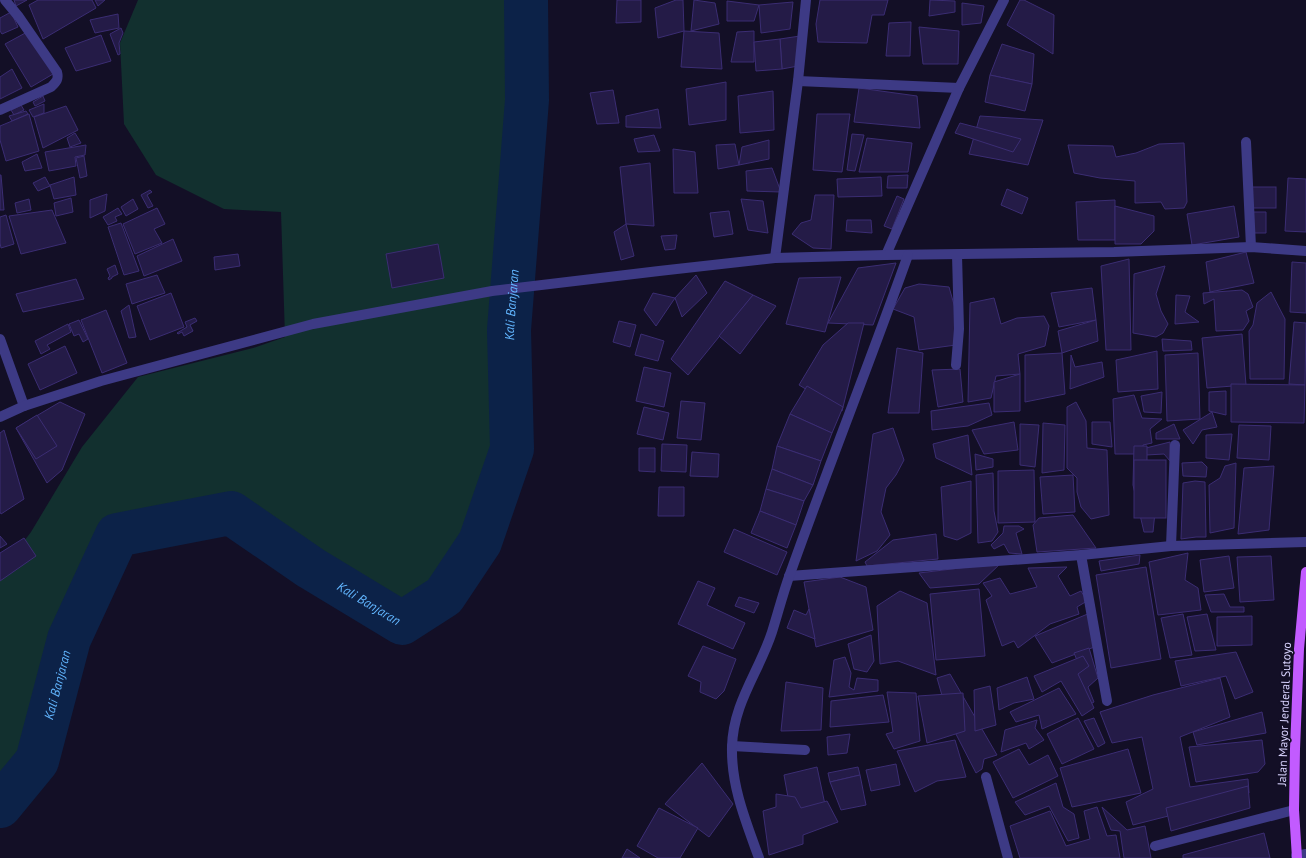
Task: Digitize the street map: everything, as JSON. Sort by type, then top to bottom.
[{"type":"main road","name":"Jalan Mayor Jenderal Sutoyo","points":[[1300,856],[1294,810],[1299,649],[1306,572]]},
{"type":"street","points":[[0,110],[51,87],[57,81],[58,77],[57,72],[49,60],[19,17],[5,0]]},
{"type":"street","points":[[775,258],[798,81],[806,0]]},
{"type":"street","points":[[886,255],[959,88],[1004,0]]},
{"type":"street","points":[[798,81],[959,88]]},
{"type":"street","points":[[1246,142],[1251,247]]},
{"type":"street","points":[[0,417],[24,406],[108,379],[313,324],[492,291],[775,258],[1114,252],[1251,247],[1306,251]]},
{"type":"street","points":[[956,365],[959,329],[957,254]]},
{"type":"street","points":[[759,858],[742,811],[736,789],[732,746],[736,722],[743,696],[771,634],[789,576],[908,255]]},
{"type":"street","points":[[0,339],[24,406]]},
{"type":"street","points":[[1171,546],[1175,445]]},
{"type":"street","points":[[789,576],[1171,546],[1306,542]]},
{"type":"street","points":[[1081,554],[1107,701]]},
{"type":"street","points":[[732,746],[805,750]]},
{"type":"street","points":[[986,778],[1008,858]]},
{"type":"street","points":[[1155,846],[1294,810]]},
{"type":"green space","points":[[138,0],[526,0],[527,100],[509,330],[512,449],[480,542],[444,596],[402,623],[311,568],[231,513],[118,535],[69,639],[37,761],[0,806],[0,573],[31,532],[82,447],[138,377],[253,348],[285,337],[281,212],[224,209],[156,175],[124,124],[120,43]]},
{"type":"building","points":[[14,0],[27,0],[16,6]]},
{"type":"building","points":[[38,0],[92,0],[96,8],[43,39],[29,5]]},
{"type":"building","points":[[95,0],[105,0],[98,6]]},
{"type":"building","points":[[617,0],[641,0],[641,22],[616,23]]},
{"type":"building","points":[[676,0],[683,0],[684,31],[658,38],[655,8]]},
{"type":"building","points":[[694,0],[715,3],[719,24],[691,31]]},
{"type":"building","points":[[820,0],[888,0],[884,15],[872,15],[867,43],[818,42],[816,24]]},
{"type":"building","points":[[930,0],[955,1],[955,12],[929,16]]},
{"type":"building","points":[[1020,0],[1024,0],[1054,15],[1053,54],[1007,25]]},
{"type":"building","points":[[727,1],[759,5],[754,21],[727,21]]},
{"type":"building","points":[[793,2],[790,29],[761,33],[759,5]]},
{"type":"building","points":[[962,3],[984,6],[981,23],[962,25]]},
{"type":"building","points":[[11,12],[18,27],[2,34],[0,31],[0,18]]},
{"type":"building","points":[[118,14],[119,28],[95,33],[90,20]]},
{"type":"building","points":[[911,22],[910,56],[886,56],[889,23]]},
{"type":"building","points":[[919,27],[959,31],[958,64],[923,64]]},
{"type":"building","points":[[121,28],[123,33],[119,43],[120,54],[118,55],[110,34]]},
{"type":"building","points":[[29,31],[53,74],[31,87],[5,44]]},
{"type":"building","points":[[684,31],[719,33],[722,69],[681,67]]},
{"type":"building","points":[[754,31],[754,62],[731,62],[737,32]]},
{"type":"building","points":[[101,35],[111,61],[76,71],[65,48]]},
{"type":"building","points":[[800,36],[798,66],[782,69],[780,39]]},
{"type":"building","points":[[780,39],[782,69],[756,71],[754,42]]},
{"type":"building","points":[[1002,44],[1034,54],[1032,84],[990,75]]},
{"type":"building","points":[[12,69],[22,88],[0,99],[0,77]]},
{"type":"building","points":[[990,75],[1032,84],[1025,111],[985,102]]},
{"type":"building","points":[[726,82],[726,120],[689,125],[686,89]]},
{"type":"building","points":[[859,88],[917,96],[920,128],[854,122]]},
{"type":"building","points":[[613,90],[619,123],[597,124],[590,93]]},
{"type":"building","points":[[773,91],[774,130],[740,133],[738,96]]},
{"type":"building","points":[[43,96],[45,101],[35,106],[33,102]]},
{"type":"building","points":[[44,104],[44,113],[33,117],[29,110]]},
{"type":"building","points":[[21,105],[24,110],[14,115],[11,110]]},
{"type":"building","points":[[66,106],[78,130],[43,148],[34,117]]},
{"type":"building","points":[[658,109],[661,128],[626,127],[626,116]]},
{"type":"building","points":[[26,111],[28,114],[12,121],[9,116]]},
{"type":"building","points":[[29,114],[39,151],[6,161],[0,140],[0,126]]},
{"type":"building","points":[[817,114],[850,114],[842,172],[813,170]]},
{"type":"building","points":[[980,116],[1043,120],[1028,165],[969,154]]},
{"type":"building","points":[[960,123],[1021,139],[1013,152],[955,133]]},
{"type":"building","points":[[75,133],[81,143],[70,147],[67,138]]},
{"type":"building","points":[[852,134],[864,135],[855,171],[847,170]]},
{"type":"building","points":[[654,135],[660,151],[638,152],[634,139]]},
{"type":"building","points":[[867,138],[912,143],[908,172],[859,172]]},
{"type":"building","points":[[769,140],[769,159],[739,165],[742,147]]},
{"type":"building","points":[[1184,143],[1187,202],[1184,208],[1165,209],[1161,202],[1135,203],[1135,181],[1100,178],[1074,173],[1068,145],[1113,146],[1116,157],[1136,153],[1159,144]]},
{"type":"building","points":[[735,144],[739,165],[718,169],[716,145]]},
{"type":"building","points":[[86,145],[85,155],[75,157],[76,166],[49,171],[45,152]]},
{"type":"building","points":[[673,149],[695,152],[698,193],[674,193]]},
{"type":"building","points":[[37,154],[42,168],[25,171],[22,162]]},
{"type":"building","points":[[84,156],[87,176],[80,178],[76,158]]},
{"type":"building","points":[[650,163],[654,226],[626,224],[620,167]]},
{"type":"building","points":[[772,168],[781,192],[747,191],[746,171]]},
{"type":"building","points":[[1,175],[4,210],[0,210]]},
{"type":"building","points":[[908,175],[907,188],[887,188],[888,176]]},
{"type":"building","points":[[45,177],[50,186],[38,191],[33,183]]},
{"type":"building","points":[[74,177],[76,195],[54,199],[50,185]]},
{"type":"building","points":[[881,177],[882,196],[838,197],[837,179]]},
{"type":"building","points":[[1288,178],[1306,179],[1306,232],[1285,231]]},
{"type":"building","points":[[1251,187],[1276,187],[1276,208],[1251,208]]},
{"type":"building","points":[[1007,189],[1028,198],[1022,214],[1001,205]]},
{"type":"building","points":[[150,190],[152,192],[147,195],[153,206],[148,208],[141,195]]},
{"type":"building","points":[[107,194],[105,211],[90,218],[90,200]]},
{"type":"building","points":[[815,195],[834,195],[831,249],[813,248],[792,234],[801,223],[811,220]]},
{"type":"building","points":[[897,196],[904,199],[892,229],[884,226]]},
{"type":"building","points":[[71,198],[73,212],[56,216],[54,203]]},
{"type":"building","points":[[29,199],[31,210],[17,213],[15,203]]},
{"type":"building","points":[[133,199],[138,209],[126,216],[121,207]]},
{"type":"building","points":[[741,199],[763,201],[768,233],[748,230]]},
{"type":"building","points":[[1115,200],[1115,240],[1078,240],[1076,202]]},
{"type":"building","points":[[1115,206],[1154,216],[1154,231],[1141,244],[1115,244]]},
{"type":"building","points":[[1234,206],[1239,237],[1192,245],[1187,214]]},
{"type":"building","points":[[118,208],[122,214],[115,217],[117,221],[108,225],[103,217]]},
{"type":"building","points":[[157,208],[165,224],[154,229],[162,243],[135,254],[123,224]]},
{"type":"building","points":[[52,210],[66,243],[21,254],[9,216]]},
{"type":"building","points":[[729,211],[733,234],[714,237],[710,213]]},
{"type":"building","points":[[1252,212],[1266,212],[1266,233],[1251,233]]},
{"type":"building","points":[[6,215],[14,244],[1,248],[0,217]]},
{"type":"building","points":[[847,220],[871,220],[872,233],[846,231]]},
{"type":"building","points":[[121,223],[139,271],[124,275],[108,227]]},
{"type":"building","points":[[626,224],[634,256],[621,260],[614,232]]},
{"type":"building","points":[[677,235],[675,249],[665,250],[661,236]]},
{"type":"building","points":[[173,239],[182,261],[144,276],[137,256]]},
{"type":"building","points":[[438,244],[444,278],[392,288],[386,254]]},
{"type":"building","points":[[1246,252],[1254,283],[1210,292],[1206,262]]},
{"type":"building","points":[[238,254],[240,266],[215,270],[214,257]]},
{"type":"building","points":[[1129,259],[1131,350],[1106,350],[1101,266]]},
{"type":"building","points":[[1292,262],[1306,263],[1306,313],[1290,312]]},
{"type":"building","points":[[896,263],[873,325],[828,323],[858,268]]},
{"type":"building","points":[[115,265],[118,274],[109,280],[108,278],[110,276],[107,269]]},
{"type":"building","points":[[1165,266],[1156,294],[1161,311],[1168,324],[1163,333],[1156,337],[1133,333],[1134,274]]},
{"type":"building","points":[[157,275],[165,293],[132,304],[126,284]]},
{"type":"building","points":[[696,275],[707,293],[682,317],[675,298]]},
{"type":"building","points":[[841,277],[825,332],[786,324],[799,278]]},
{"type":"building","points":[[76,279],[84,299],[23,312],[16,294]]},
{"type":"building","points":[[725,281],[753,295],[688,375],[671,359]]},
{"type":"building","points":[[919,284],[949,287],[955,308],[956,345],[919,350],[914,317],[893,309],[905,288]]},
{"type":"building","points":[[1092,288],[1096,320],[1059,327],[1051,293]]},
{"type":"building","points":[[1242,290],[1248,294],[1253,307],[1246,311],[1249,321],[1243,330],[1216,331],[1214,299],[1204,304],[1203,293]]},
{"type":"building","points":[[1271,292],[1285,319],[1284,379],[1250,379],[1249,331],[1253,325],[1257,303]]},
{"type":"building","points":[[171,293],[184,327],[150,340],[137,306]]},
{"type":"building","points":[[653,293],[675,298],[656,326],[644,310]]},
{"type":"building","points":[[753,295],[776,306],[740,354],[719,336]]},
{"type":"building","points":[[1176,295],[1190,296],[1185,312],[1199,322],[1175,324]]},
{"type":"building","points":[[994,298],[1001,324],[1017,318],[1044,316],[1049,326],[1045,346],[1018,354],[1020,374],[996,376],[991,398],[968,402],[970,303]]},
{"type":"building","points":[[129,305],[136,337],[129,338],[121,311]]},
{"type":"building","points":[[106,310],[127,363],[102,373],[81,320]]},
{"type":"building","points":[[195,318],[197,321],[190,325],[193,331],[184,336],[182,332],[177,333],[187,327],[185,322]]},
{"type":"building","points":[[79,320],[88,339],[83,342],[79,334],[74,336],[69,324]]},
{"type":"building","points":[[1096,320],[1098,341],[1062,353],[1058,331]]},
{"type":"building","points":[[619,321],[636,325],[630,347],[613,342]]},
{"type":"building","points":[[1294,322],[1306,323],[1305,385],[1289,384]]},
{"type":"building","points":[[848,323],[864,323],[842,411],[799,385],[823,345]]},
{"type":"building","points":[[68,324],[71,332],[47,345],[50,349],[41,354],[35,341]]},
{"type":"building","points":[[641,334],[664,341],[658,361],[635,355]]},
{"type":"building","points":[[1242,334],[1246,385],[1207,388],[1202,338]]},
{"type":"building","points":[[1162,339],[1191,341],[1192,350],[1163,351]]},
{"type":"building","points":[[65,346],[77,373],[40,390],[28,364]]},
{"type":"building","points":[[897,348],[923,353],[919,413],[888,413]]},
{"type":"building","points":[[1157,351],[1158,389],[1118,392],[1116,360]]},
{"type":"building","points":[[1062,353],[1065,394],[1025,402],[1025,355]]},
{"type":"building","points":[[1198,353],[1200,419],[1167,421],[1165,355]]},
{"type":"building","points":[[1071,355],[1075,367],[1102,362],[1104,377],[1070,389]]},
{"type":"building","points":[[644,367],[671,373],[664,407],[636,401]]},
{"type":"building","points":[[960,369],[963,402],[938,407],[932,370]]},
{"type":"building","points":[[1020,374],[1020,411],[994,412],[994,382]]},
{"type":"building","points":[[1231,384],[1305,385],[1304,423],[1231,422]]},
{"type":"building","points":[[807,386],[843,407],[832,433],[790,414]]},
{"type":"building","points":[[1226,391],[1226,415],[1209,411],[1209,392]]},
{"type":"building","points":[[1162,392],[1161,413],[1144,412],[1141,396]]},
{"type":"building","points":[[1134,395],[1142,418],[1162,419],[1150,429],[1152,443],[1143,445],[1143,454],[1115,454],[1113,399]]},
{"type":"building","points":[[681,401],[705,403],[701,440],[677,438]]},
{"type":"building","points":[[60,402],[85,414],[62,470],[47,483],[16,428]]},
{"type":"building","points":[[1076,402],[1086,421],[1087,448],[1107,450],[1109,515],[1091,519],[1081,507],[1077,492],[1077,478],[1067,468],[1067,407]]},
{"type":"building","points":[[989,403],[992,415],[968,426],[932,430],[931,411]]},
{"type":"building","points":[[644,407],[669,413],[663,440],[637,434]]},
{"type":"building","points":[[1212,412],[1217,427],[1202,430],[1193,444],[1183,430]]},
{"type":"building","points":[[790,414],[832,433],[821,461],[777,446]]},
{"type":"building","points":[[37,415],[57,446],[36,459],[16,428]]},
{"type":"building","points":[[1014,422],[1018,450],[984,454],[972,430]]},
{"type":"building","points":[[1092,422],[1110,422],[1112,447],[1092,444]]},
{"type":"building","points":[[1043,423],[1065,425],[1064,470],[1042,473]]},
{"type":"building","points":[[1020,424],[1039,425],[1035,467],[1020,465]]},
{"type":"building","points":[[1174,424],[1180,439],[1156,439],[1156,433]]},
{"type":"building","points":[[1239,425],[1271,426],[1269,460],[1237,458]]},
{"type":"building","points":[[893,428],[904,460],[896,475],[886,488],[881,512],[890,535],[877,551],[856,561],[873,434]]},
{"type":"building","points":[[4,430],[24,499],[1,514],[0,433]]},
{"type":"building","points":[[1232,434],[1229,460],[1206,458],[1206,435]]},
{"type":"building","points":[[968,435],[972,475],[936,458],[933,444]]},
{"type":"building","points":[[1170,442],[1170,461],[1164,454],[1146,455],[1146,448]]},
{"type":"building","points":[[662,444],[687,445],[686,472],[661,471]]},
{"type":"building","points":[[777,446],[821,461],[813,485],[772,469]]},
{"type":"building","points":[[1134,446],[1147,446],[1147,503],[1155,512],[1153,532],[1144,532],[1133,485]]},
{"type":"building","points":[[639,448],[655,448],[655,472],[639,471]]},
{"type":"building","points":[[692,452],[719,454],[718,477],[690,476]]},
{"type":"building","points":[[975,454],[993,459],[993,467],[976,470]]},
{"type":"building","points":[[1134,460],[1166,460],[1166,518],[1134,518]]},
{"type":"building","points":[[1202,462],[1207,467],[1206,477],[1183,476],[1182,463]]},
{"type":"building","points":[[1236,463],[1234,528],[1210,533],[1209,485],[1220,478],[1225,466]]},
{"type":"building","points":[[1274,466],[1269,530],[1238,534],[1244,468]]},
{"type":"building","points":[[772,469],[813,485],[804,501],[766,489]]},
{"type":"building","points":[[1034,470],[1035,522],[998,523],[998,471]]},
{"type":"building","points":[[993,473],[994,511],[998,532],[992,541],[978,543],[976,475]]},
{"type":"building","points":[[1073,475],[1075,512],[1043,514],[1040,477]]},
{"type":"building","points":[[971,481],[971,533],[957,540],[944,536],[941,487]]},
{"type":"building","points":[[1195,481],[1205,482],[1206,537],[1181,539],[1183,483]]},
{"type":"building","points":[[659,487],[684,487],[684,516],[658,516]]},
{"type":"building","points":[[766,489],[804,501],[796,525],[760,511]]},
{"type":"building","points":[[760,511],[796,525],[787,548],[751,533]]},
{"type":"building","points":[[1073,515],[1096,548],[1037,552],[1033,525],[1039,518]]},
{"type":"building","points":[[1004,526],[1019,526],[1024,529],[1016,533],[1022,554],[1009,553],[1004,544],[994,549],[991,545],[1003,533]]},
{"type":"building","points":[[734,529],[787,552],[777,575],[724,552]]},
{"type":"building","points":[[936,534],[938,559],[867,566],[865,562],[893,540]]},
{"type":"building","points":[[0,536],[7,544],[0,548]]},
{"type":"building","points":[[24,538],[36,556],[0,581],[0,553]]},
{"type":"building","points":[[1188,553],[1185,580],[1198,588],[1201,610],[1158,615],[1149,562]]},
{"type":"building","points":[[1140,555],[1139,564],[1101,571],[1099,561]]},
{"type":"building","points":[[1229,556],[1234,588],[1204,592],[1200,560]]},
{"type":"building","points":[[1271,556],[1274,600],[1240,602],[1237,557]]},
{"type":"building","points":[[1001,563],[979,584],[930,588],[919,573]]},
{"type":"building","points":[[1067,567],[1058,576],[1070,596],[1081,591],[1087,601],[1077,607],[1079,614],[1050,624],[1018,648],[1014,641],[1002,646],[986,600],[992,596],[983,583],[1000,578],[1010,594],[1037,587],[1028,568]]},
{"type":"building","points":[[1146,567],[1161,659],[1111,668],[1096,575]]},
{"type":"building","points":[[840,577],[866,587],[873,630],[816,647],[804,582]]},
{"type":"building","points":[[698,581],[715,588],[707,605],[745,623],[733,649],[678,624]]},
{"type":"building","points":[[979,589],[985,656],[936,660],[930,594]]},
{"type":"building","points":[[900,591],[927,603],[936,675],[898,661],[880,664],[877,606]]},
{"type":"building","points":[[1224,594],[1230,607],[1244,607],[1244,612],[1211,612],[1205,595]]},
{"type":"building","points":[[739,597],[759,603],[754,613],[735,606]]},
{"type":"building","points":[[809,609],[815,639],[787,628],[794,610],[806,615]]},
{"type":"building","points":[[1090,613],[1097,646],[1052,663],[1035,636]]},
{"type":"building","points":[[1183,614],[1192,655],[1170,658],[1161,618]]},
{"type":"building","points":[[1207,614],[1216,650],[1195,651],[1187,617]]},
{"type":"building","points":[[1252,616],[1252,645],[1217,646],[1217,617]]},
{"type":"building","points":[[871,635],[874,661],[867,672],[854,669],[848,644]]},
{"type":"building","points":[[703,646],[736,659],[724,691],[716,699],[700,692],[701,682],[688,676]]},
{"type":"building","points":[[1089,648],[1098,678],[1088,687],[1094,702],[1087,706],[1069,673],[1079,665],[1074,653]]},
{"type":"building","points":[[1236,652],[1253,692],[1235,699],[1226,676],[1181,686],[1175,661]]},
{"type":"building","points":[[1083,656],[1089,666],[1078,674],[1094,708],[1082,716],[1061,681],[1042,692],[1034,676]]},
{"type":"building","points":[[845,657],[851,673],[849,687],[854,690],[857,678],[878,680],[878,691],[829,697],[834,660]]},
{"type":"building","points":[[950,674],[997,755],[984,759],[982,769],[976,773],[941,705],[943,699],[937,678]]},
{"type":"building","points":[[1027,677],[1034,699],[1014,703],[999,710],[997,688]]},
{"type":"building","points":[[1220,678],[1230,717],[1180,737],[1190,787],[1248,779],[1249,793],[1187,805],[1188,811],[1133,825],[1126,802],[1153,789],[1142,737],[1112,743],[1100,712],[1153,695]]},
{"type":"building","points":[[786,682],[823,688],[821,730],[781,731]]},
{"type":"building","points":[[990,686],[996,725],[975,731],[974,690]]},
{"type":"building","points":[[1059,688],[1076,714],[1042,729],[1039,715],[1016,722],[1010,712]]},
{"type":"building","points":[[887,692],[916,693],[920,741],[894,749],[886,734],[893,732]]},
{"type":"building","points":[[963,693],[965,731],[927,743],[918,696]]},
{"type":"building","points":[[883,695],[889,722],[830,727],[831,701]]},
{"type":"building","points":[[1262,712],[1266,733],[1197,745],[1193,732]]},
{"type":"building","points":[[1078,718],[1094,749],[1062,764],[1047,734]]},
{"type":"building","points":[[1094,718],[1105,743],[1098,747],[1084,721]]},
{"type":"building","points":[[1037,720],[1035,728],[1044,740],[1029,749],[1026,743],[1001,752],[1005,730]]},
{"type":"building","points":[[850,734],[847,753],[828,755],[827,737]]},
{"type":"building","points":[[955,740],[966,777],[937,781],[915,792],[897,751]]},
{"type":"building","points":[[1262,740],[1265,764],[1258,772],[1196,782],[1189,747]]},
{"type":"building","points":[[1019,749],[1029,765],[1048,755],[1058,776],[1013,798],[993,762]]},
{"type":"building","points":[[1128,749],[1141,793],[1072,807],[1060,768]]},
{"type":"building","points":[[702,763],[733,804],[709,837],[665,804]]},
{"type":"building","points":[[896,764],[900,785],[871,791],[866,770]]},
{"type":"building","points":[[817,767],[827,814],[800,815],[797,802],[789,803],[784,775]]},
{"type":"building","points":[[858,767],[860,775],[830,782],[828,773]]},
{"type":"building","points":[[860,775],[866,805],[841,810],[830,782]]},
{"type":"building","points":[[1056,783],[1063,807],[1074,814],[1079,838],[1068,841],[1049,806],[1025,815],[1015,802]]},
{"type":"building","points":[[1248,786],[1250,808],[1171,831],[1166,808]]},
{"type":"building","points":[[776,794],[795,797],[801,808],[827,801],[838,822],[803,835],[803,844],[769,855],[763,811],[776,807]]},
{"type":"building","points":[[1097,807],[1107,836],[1116,835],[1120,858],[1020,858],[1010,826],[1050,811],[1066,846],[1090,839],[1084,811]]},
{"type":"building","points":[[1102,807],[1127,830],[1145,826],[1151,858],[1124,858],[1120,831],[1111,830]]},
{"type":"building","points":[[659,808],[698,828],[680,858],[658,858],[637,846]]},
{"type":"building","points":[[1264,833],[1270,858],[1183,858],[1183,855]]},
{"type":"building","points":[[627,849],[640,858],[622,858]]},
{"type":"waterway","name":"Kali Banjaran","points":[[0,806],[37,761],[69,639],[117,535],[231,513],[311,568],[402,623],[444,596],[480,542],[512,449],[509,330],[527,100],[526,0]]}]
